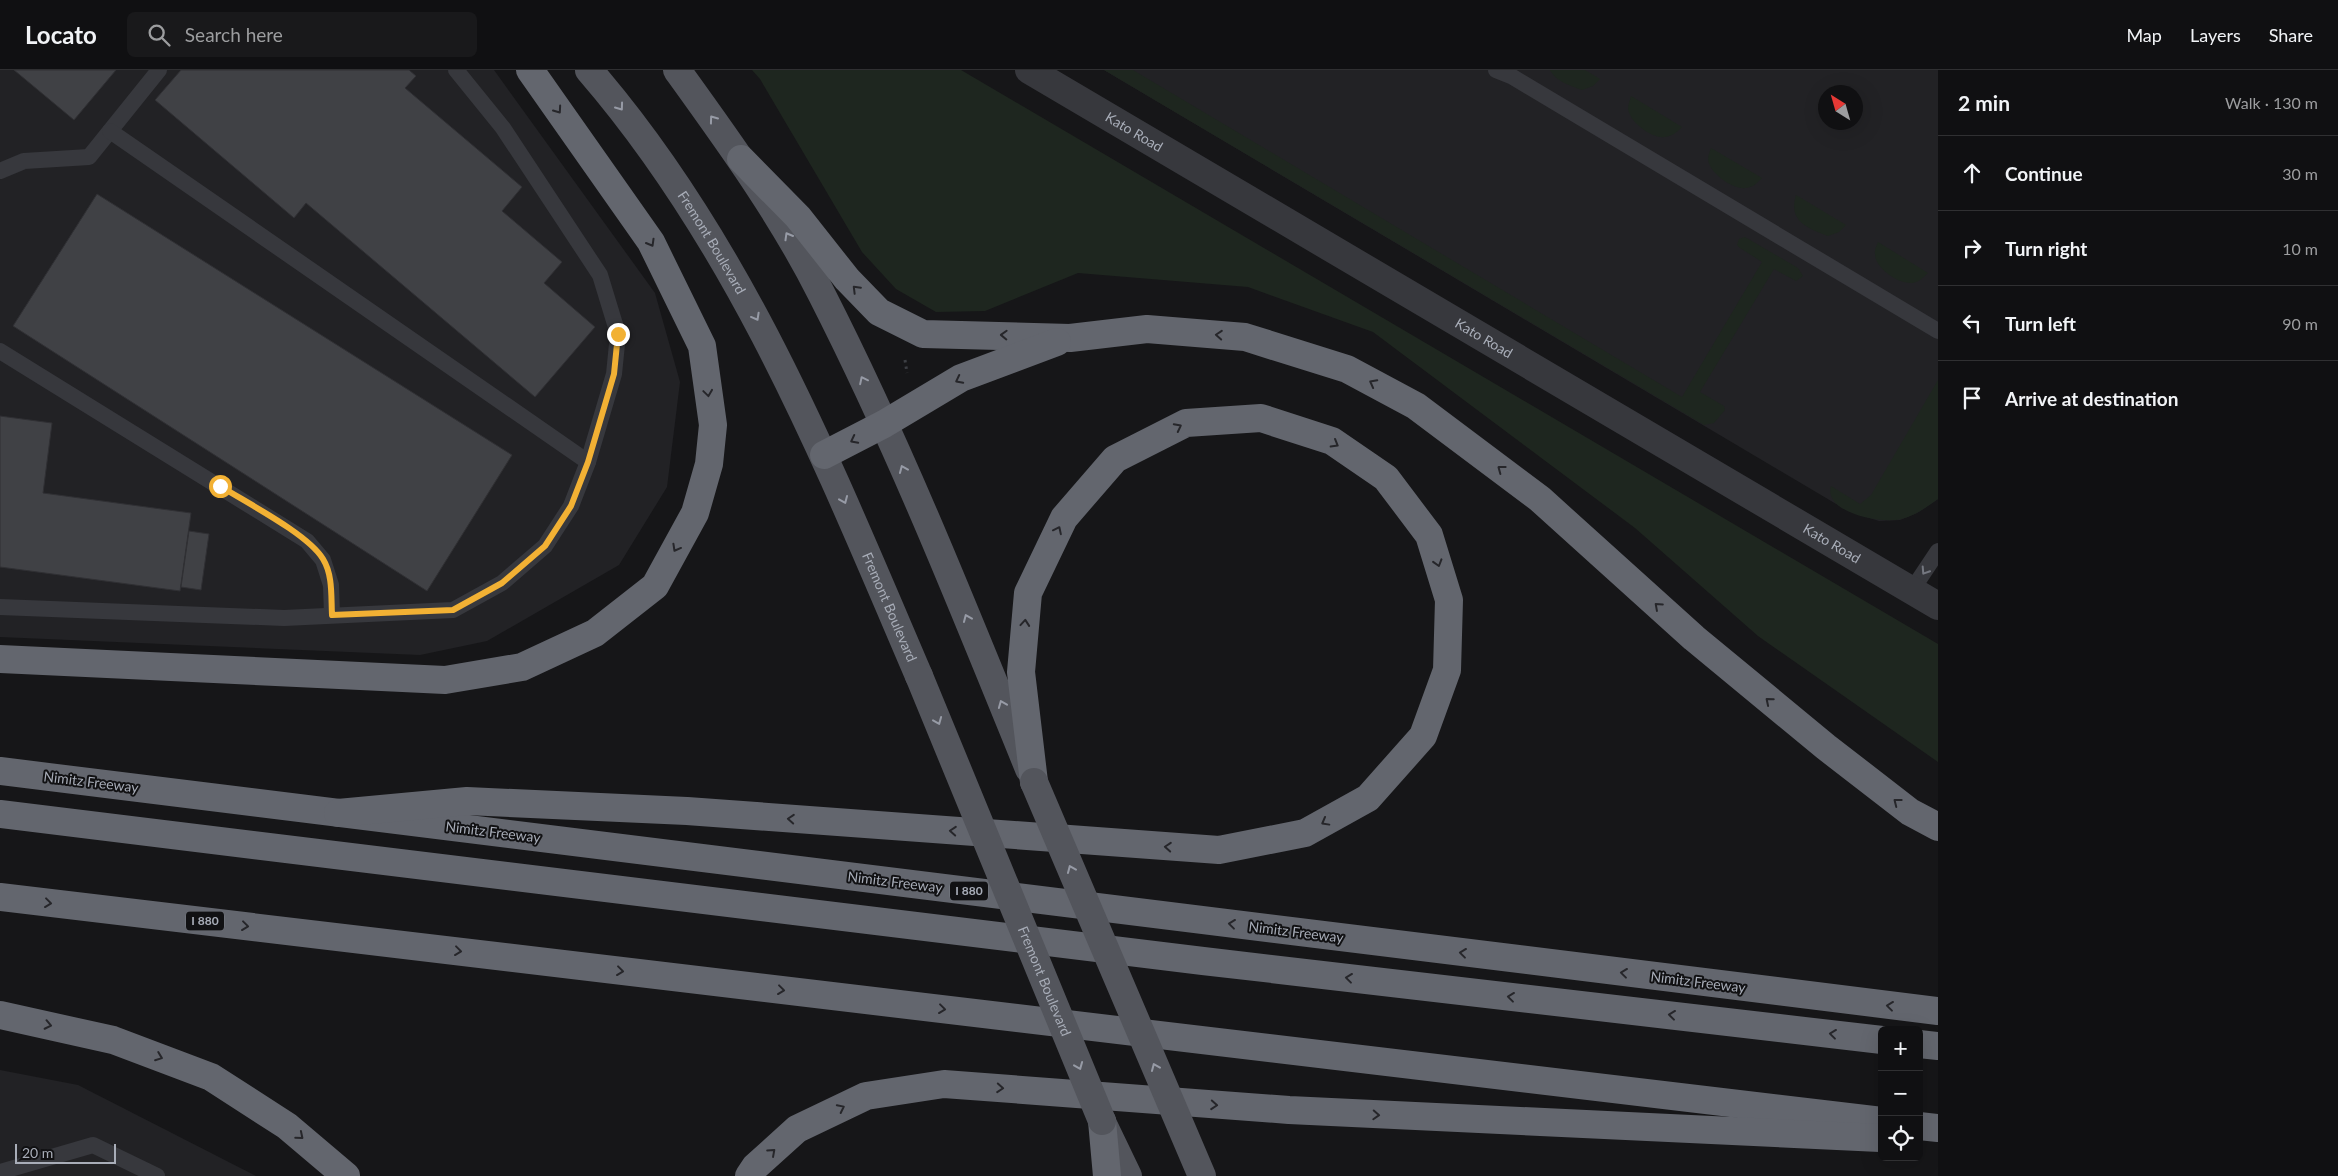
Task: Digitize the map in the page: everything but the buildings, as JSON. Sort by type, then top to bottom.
[{"type":"highway","points":[[0,659],[445,680],[522,667],[595,633],[654,586],[696,513],[709,464],[713,425],[702,346],[651,242],[530,70]]},
{"type":"highway","points":[[741,159],[798,217],[847,279],[879,312],[923,334],[1070,338],[1147,329],[1245,337],[1347,369],[1416,406],[1540,499],[1694,638],[1826,747],[1910,812],[1938,827]]},
{"type":"highway","points":[[824,455],[884,424],[960,378],[1070,338]]},
{"type":"highway","points":[[338,813],[477,801],[687,811],[1219,850],[1305,833],[1368,798],[1422,736],[1447,670],[1449,600],[1429,535],[1386,478],[1332,441],[1261,418],[1186,423],[1115,459],[1064,518],[1028,593],[1021,672],[1034,782]]},
{"type":"highway","name":"Nimitz Freeway","points":[[0,771],[1938,1011]]},
{"type":"highway","points":[[0,814],[1204,961],[1878,1040]]},
{"type":"highway","name":"I 880","points":[[0,897],[1878,1122]]},
{"type":"highway","points":[[0,1015],[114,1040],[211,1078],[287,1126],[346,1176]]},
{"type":"highway","points":[[1923,1044],[1938,1046]]},
{"type":"highway","points":[[749,1176],[755,1167],[797,1129],[866,1096],[944,1084],[1298,1111],[1878,1138]]},
{"type":"highway","points":[[1102,1121],[1107,1176]]},
{"type":"highway","points":[[1923,1126],[1938,1128]]},
{"type":"highway","points":[[1923,1140],[1938,1140]]},
{"type":"main road","name":"Fremont Boulevard","points":[[589,70],[614,98],[690,203],[758,320],[824,455],[919,676],[1102,1121],[1128,1176]]},
{"type":"main road","points":[[677,70],[741,159],[822,293],[884,424],[1202,1176]]},
{"type":"street","name":"Kato Road","points":[[1029,70],[1938,606]]},
{"type":"lane","points":[[0,171],[24,161],[89,157],[159,70]]},
{"type":"lane","points":[[0,607],[284,618],[453,610],[502,583],[545,546],[571,506],[588,462],[614,374],[618,334],[600,275],[503,128],[456,70]]},
{"type":"lane","points":[[1496,70],[1527,85],[1938,331]]},
{"type":"lane","points":[[110,131],[588,462]]},
{"type":"lane","points":[[0,351],[307,541],[324,560],[331,585],[332,615]]},
{"type":"lane","points":[[1912,590],[1938,551]]},
{"type":"lane","points":[[0,1172],[93,1145],[152,1175]]},
{"type":"path","points":[[904,354],[908,382]]},
{"type":"shaded area","points":[[0,70],[494,70],[655,293],[680,382],[667,487],[619,565],[487,641],[420,655],[0,637]]},
{"type":"shaded area","points":[[752,70],[961,70],[1938,644],[1938,762],[1758,636],[1635,528],[1373,332],[1248,287],[1078,273],[985,311],[936,312],[896,289],[862,252],[760,79]]},
{"type":"shaded area","points":[[1104,70],[1938,70],[1938,499],[1917,513],[1900,520],[1879,521],[1848,511]]},
{"type":"shaded area","points":[[1104,70],[1133,70],[1682,397],[1762,262],[1737,245],[1739,239],[1745,237],[1798,268],[1803,276],[1796,281],[1774,269],[1700,392],[1724,406],[1725,410],[1714,423],[1704,425]]},
{"type":"shaded area","points":[[1550,70],[1585,70],[1600,79],[1593,86],[1582,90],[1559,80]]},
{"type":"shaded area","points":[[1631,96],[1682,127],[1673,135],[1665,137],[1648,132],[1632,119],[1629,113],[1628,107]]},
{"type":"shaded area","points":[[1711,148],[1762,178],[1753,186],[1746,188],[1735,186],[1723,180],[1709,164],[1708,158]]},
{"type":"shaded area","points":[[1796,195],[1846,225],[1839,232],[1828,236],[1813,230],[1797,217],[1794,204]]},
{"type":"shaded area","points":[[1878,242],[1928,273],[1919,281],[1912,283],[1906,283],[1894,278],[1883,270],[1876,259],[1875,251]]},
{"type":"shaded area","points":[[1938,380],[1938,499],[1921,511],[1901,519],[1881,520],[1868,518],[1845,510],[1836,503],[1831,495],[1831,486],[1860,504],[1871,495]]},
{"type":"shaded area","points":[[0,1070],[78,1085],[256,1176],[0,1176]]},
{"type":"route","points":[[220,486],[307,541],[324,560],[331,585],[332,615],[453,610],[502,583],[545,546],[571,506],[588,462],[614,374],[618,334]]}]
